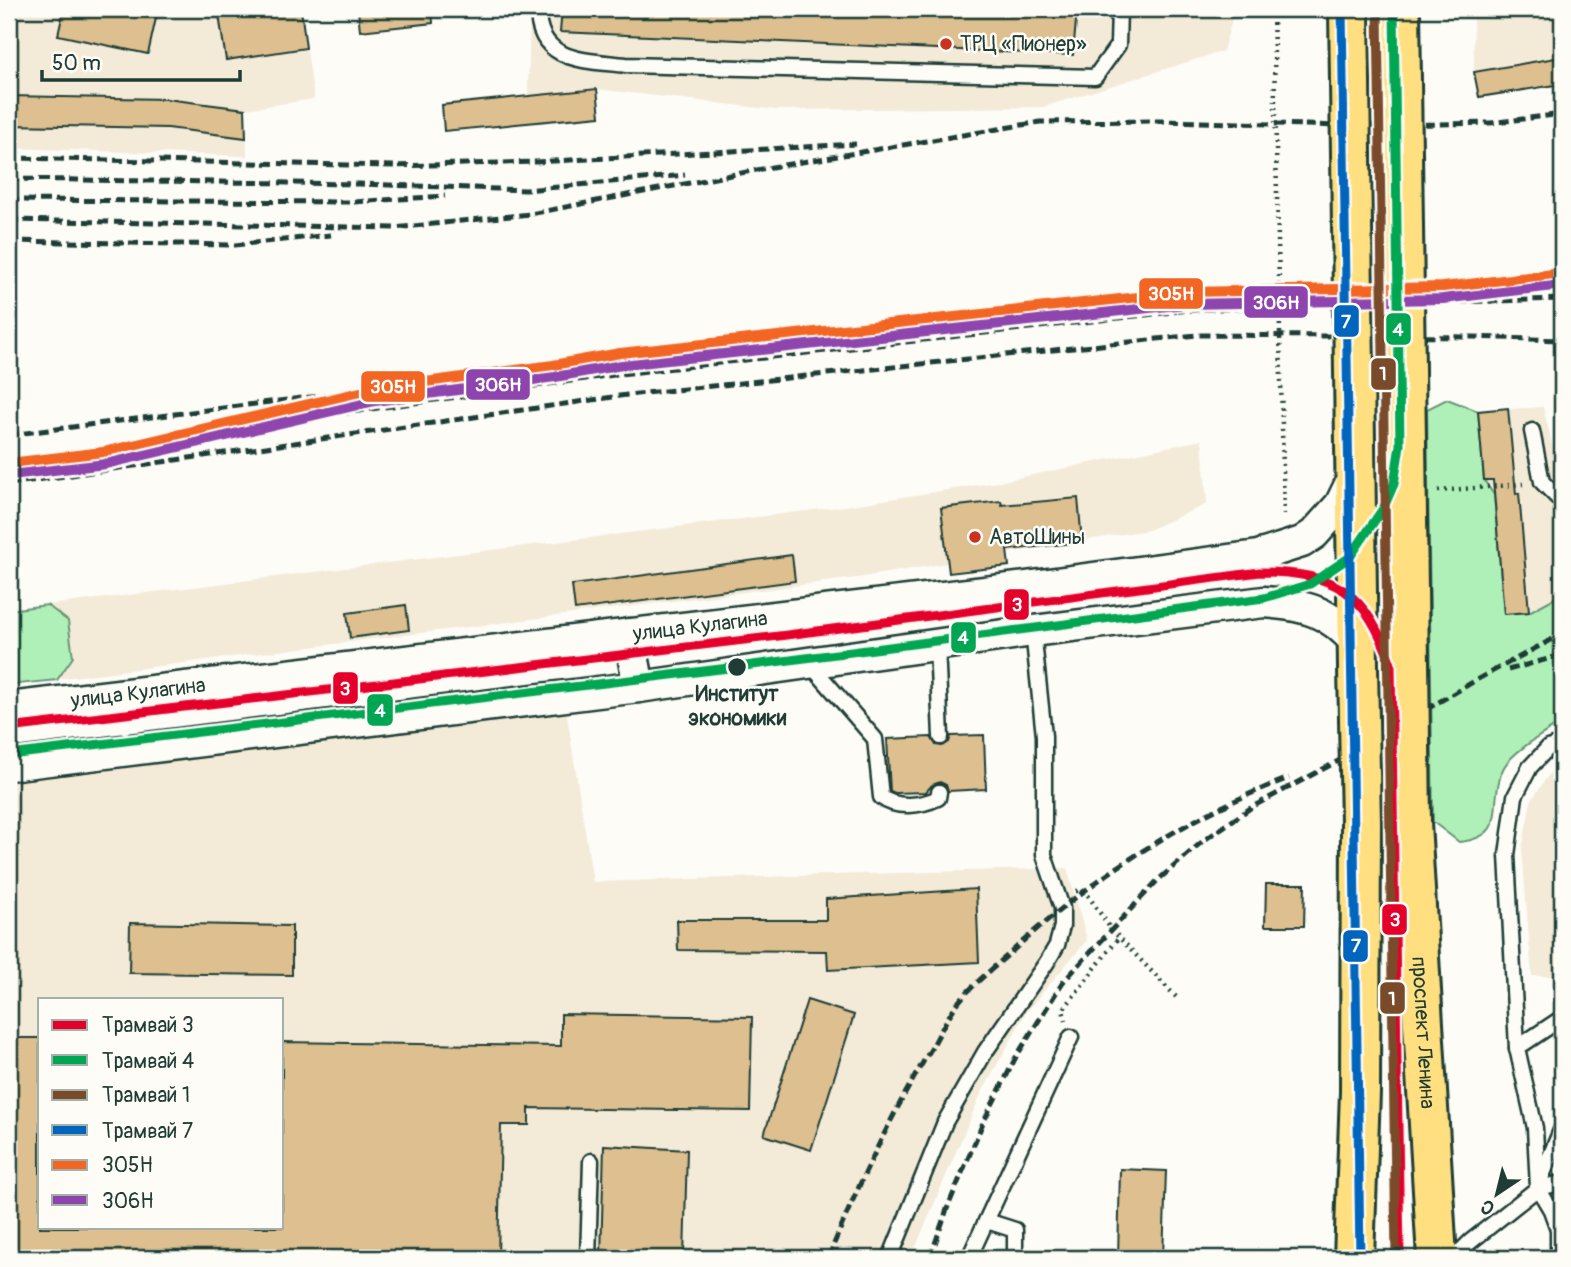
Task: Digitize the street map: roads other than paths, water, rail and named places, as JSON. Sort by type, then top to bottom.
[{"type":"main road","points":[[1349,9],[1361,822],[1360,1092],[1354,1258]]},
{"type":"main road","name":"проспект Ленина","points":[[1400,9],[1411,823],[1437,1258]]},
{"type":"street","name":"улица Кулагина","points":[[9,708],[1027,587],[1258,556],[1302,542],[1327,523],[1340,505],[1355,459]]},
{"type":"street","points":[[1027,587],[1032,631]]},
{"type":"street","points":[[930,598],[937,646]]},
{"type":"street","points":[[9,765],[639,687],[1264,601],[1295,604],[1323,614],[1344,628],[1358,656]]},
{"type":"street","points":[[629,634],[639,687]]},
{"type":"lane","points":[[538,9],[538,25],[544,40],[564,57],[626,65],[1095,77],[1118,45],[1119,9]]},
{"type":"lane","points":[[1532,431],[1542,482],[1562,502]]},
{"type":"lane","points":[[890,1258],[945,1122],[985,1052],[1057,945],[1062,926],[1062,908],[1044,855],[1044,736],[1032,631]]},
{"type":"lane","points":[[937,646],[941,737]]},
{"type":"lane","points":[[810,664],[875,739],[881,797],[890,804],[925,804],[938,798],[939,792]]},
{"type":"lane","points":[[1558,1258],[1558,1229],[1538,1188],[1535,1128],[1517,1048],[1507,855],[1515,796],[1530,768],[1548,748],[1562,743]]},
{"type":"lane","points":[[1517,1048],[1562,1018]]},
{"type":"lane","points":[[969,1258],[1071,1037]]},
{"type":"lane","points":[[1538,1188],[1562,1128]]},
{"type":"lane","points":[[588,1258],[591,1161]]},
{"type":"lane","points":[[1454,1258],[1538,1188],[1562,1183]]},
{"type":"lane","points":[[987,1221],[1015,1230],[1015,1258]]},
{"type":"railway","points":[[9,220],[394,228],[530,214],[772,167],[1040,122],[1165,121],[1343,126],[1490,123],[1562,114]]},
{"type":"railway","points":[[9,158],[394,166],[535,162],[856,144]]},
{"type":"railway","points":[[9,179],[360,184],[526,190],[685,175]]},
{"type":"railway","points":[[9,200],[354,202],[445,196]]},
{"type":"railway","points":[[9,241],[235,245],[331,235]]},
{"type":"railway","points":[[103,452],[378,408],[621,374],[1190,310],[1562,299]]},
{"type":"railway","points":[[9,484],[627,395],[1196,335],[1562,340]]},
{"type":"railway","points":[[9,435],[373,389]]},
{"type":"railway","points":[[930,1258],[982,1125],[1016,1057],[1063,982],[1157,881],[1203,841],[1252,807],[1562,634]]},
{"type":"railway","points":[[1508,670],[1562,655]]},
{"type":"railway","points":[[828,1258],[888,1126],[949,1017],[966,993],[1039,927],[1105,876],[1213,811],[1289,778]]},
{"type":"tram line","name":"7","points":[[1342,9],[1360,1258]]},
{"type":"tram line","name":"1","points":[[1378,9],[1396,1258]]},
{"type":"tram line","name":"4","points":[[10,755],[737,667],[1264,598],[1310,584],[1350,557],[1384,507],[1394,484],[1400,445],[1394,9]]},
{"type":"tram line","name":"3","points":[[9,728],[787,635],[1260,572],[1309,576],[1328,582],[1359,603],[1371,619],[1391,664],[1400,1258]]},
{"type":"place","name":"ТРЦ «Пионер»","points":[[946,44]]},
{"type":"place","name":"АвтоШины","points":[[975,537]]},
{"type":"place","name":"Институт экономики","points":[[737,667]]}]
